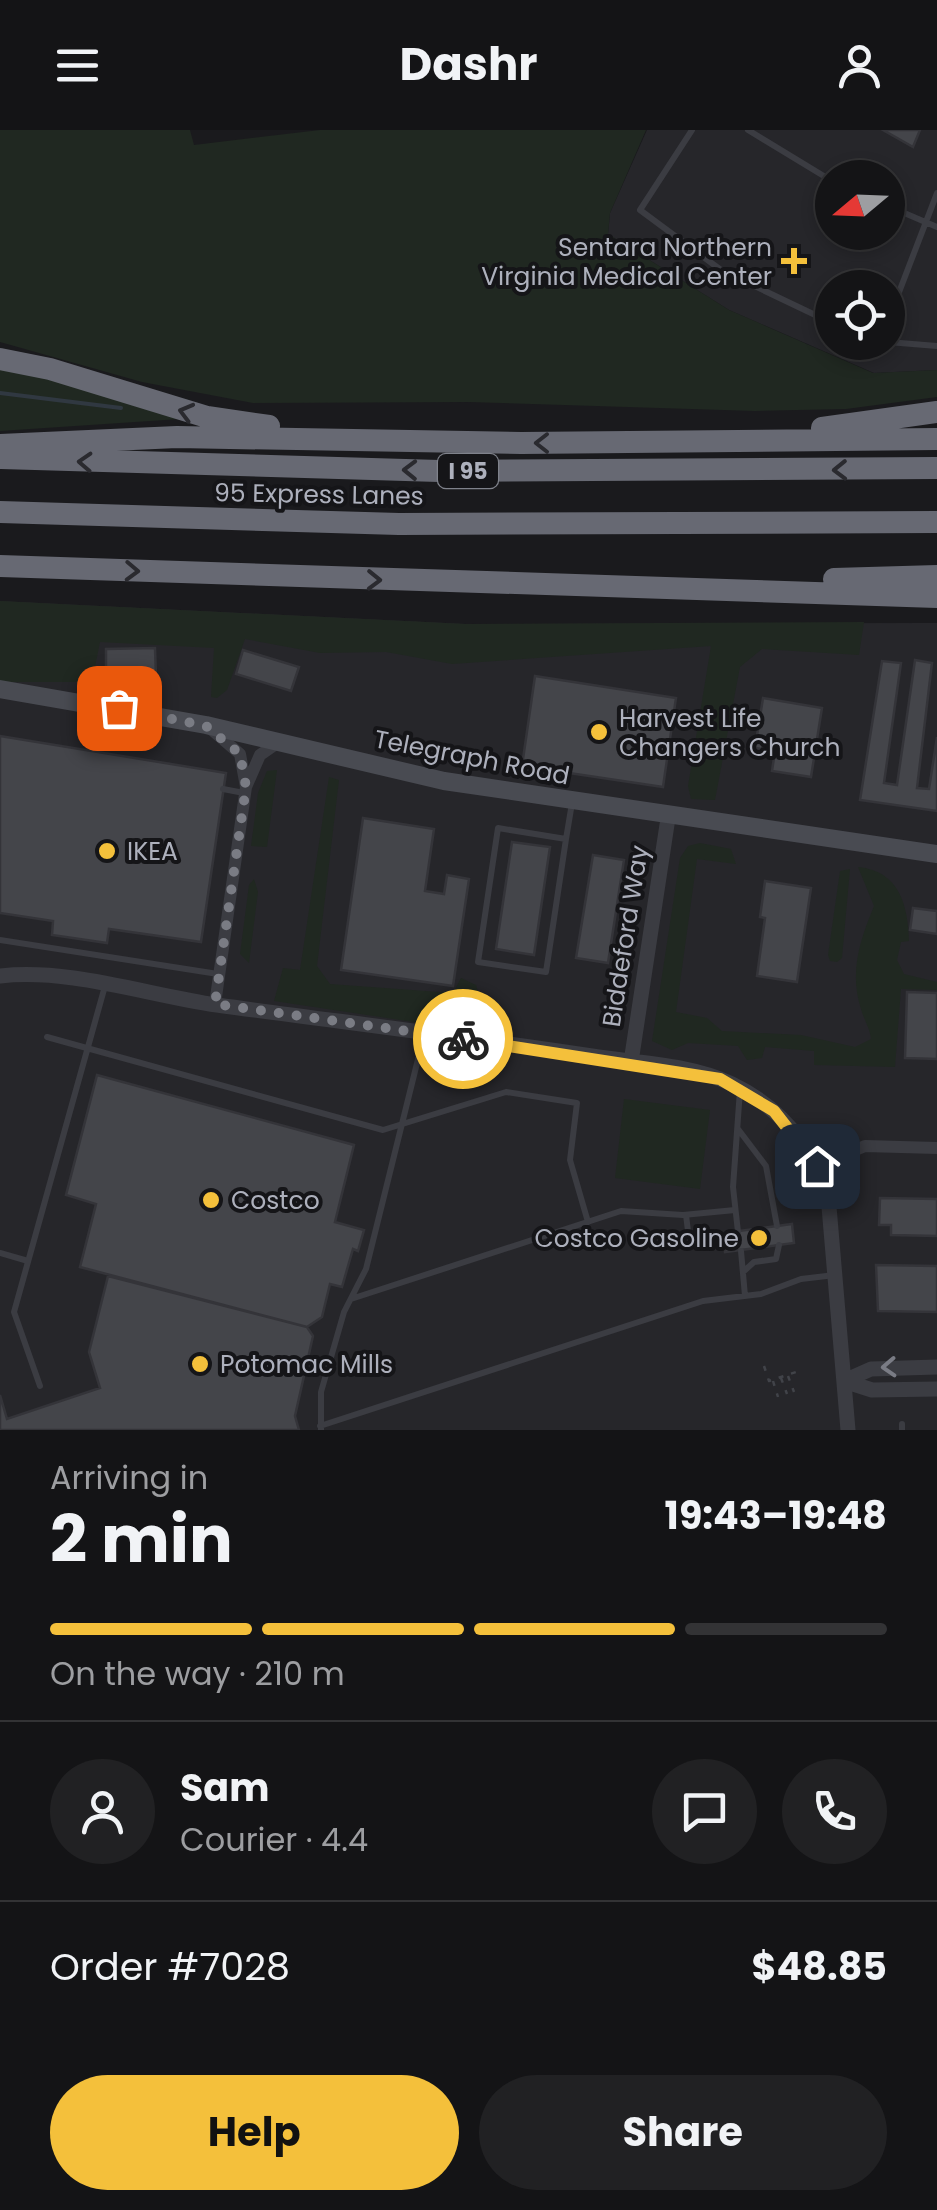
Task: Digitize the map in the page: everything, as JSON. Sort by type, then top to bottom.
[{"type":"highway","points":[[0,359],[50,369],[207,417],[387,440]]},
{"type":"highway","points":[[640,442],[830,427],[937,412]]},
{"type":"highway","points":[[0,445],[177,437],[640,442],[937,438]]},
{"type":"highway","name":"I 95","points":[[0,458],[458,471],[937,468]]},
{"type":"highway","name":"95 Express Lanes","points":[[0,512],[399,524],[937,522]]},
{"type":"highway","points":[[0,566],[372,580],[641,584],[937,597]]},
{"type":"highway","points":[[641,584],[937,576]]},
{"type":"main road","name":"Telegraph Road","points":[[0,690],[280,741],[444,782],[668,818],[937,854]]},
{"type":"street","points":[[206,726],[240,754],[245,790]]},
{"type":"street","points":[[215,1004],[245,790],[260,755],[280,741]]},
{"type":"street","name":"Biddeford Way","points":[[631,1062],[668,818]]},
{"type":"street","points":[[0,976],[39,975],[215,1004],[631,1062],[720,1079],[740,1088],[792,1128],[817,1166],[833,1217],[848,1430]]},
{"type":"street","points":[[817,1166],[865,1146],[937,1148]]},
{"type":"street","points":[[844,1380],[871,1368],[937,1367]]},
{"type":"street","points":[[844,1380],[877,1390],[937,1389]]},
{"type":"lane","points":[[692,130],[640,210],[721,270],[815,315]]},
{"type":"lane","points":[[748,130],[815,170]]},
{"type":"lane","points":[[905,274],[937,193]]},
{"type":"lane","points":[[905,214],[937,226]]},
{"type":"lane","points":[[905,343],[937,346]]},
{"type":"lane","points":[[224,789],[245,790]]},
{"type":"lane","points":[[566,839],[498,828],[478,962],[546,972],[572,802]]},
{"type":"lane","points":[[0,940],[220,974]]},
{"type":"lane","points":[[40,1386],[14,1312],[105,986]]},
{"type":"lane","points":[[424,1034],[366,1269],[350,1299],[318,1406],[320,1428],[702,1302],[745,1296],[800,1279],[837,1275]]},
{"type":"lane","points":[[47,1036],[373,1128],[404,1125],[506,1092],[577,1103],[570,1160],[588,1222]]},
{"type":"lane","points":[[738,1232],[740,1088]]},
{"type":"lane","points":[[737,1129],[766,1166],[777,1226]]},
{"type":"lane","points":[[350,1299],[621,1211],[686,1214],[736,1210]]},
{"type":"lane","points":[[686,1214],[688,1231]]},
{"type":"lane","points":[[743,1272],[754,1262],[776,1259],[778,1245]]},
{"type":"lane","points":[[741,1251],[745,1296]]},
{"type":"lane","points":[[0,1253],[28,1261]]},
{"type":"path","points":[[764,1366],[769,1381],[799,1371]]},
{"type":"path","points":[[788,1374],[794,1392]]},
{"type":"path","points":[[781,1377],[787,1394]]},
{"type":"path","points":[[773,1379],[778,1397]]},
{"type":"shaded area","points":[[0,130],[190,130],[194,145],[320,130],[646,130],[610,213],[608,234],[729,310],[815,348],[815,360],[843,360],[873,373],[937,370],[937,397],[846,409],[755,411],[469,402],[253,403],[142,382],[0,342]]},
{"type":"shaded area","name":"Sentara Northern Virginia Medical Center","points":[[647,130],[937,130],[937,370],[874,373],[844,360],[905,360],[905,270],[815,270],[815,347],[729,310],[608,234],[610,213]]},
{"type":"shaded area","points":[[0,367],[25,370],[180,419],[0,431]]},
{"type":"shaded area","name":"Potomac Mills","points":[[0,601],[466,624],[937,623],[937,1430],[0,1430]]},
{"type":"shaded area","points":[[0,601],[466,624],[864,622],[859,655],[762,649],[740,667],[715,800],[691,799],[688,786],[711,646],[452,664],[386,652],[320,653],[245,639],[227,690],[217,698],[211,697],[214,648],[100,642],[92,682],[0,682]]},
{"type":"shaded area","points":[[277,770],[267,847],[251,846],[258,793],[267,771]]},
{"type":"shaded area","points":[[329,777],[339,780],[317,966],[330,984],[453,993],[461,978],[476,985],[481,1002],[474,1023],[460,1029],[274,1001],[283,968],[300,970]]},
{"type":"shaded area","points":[[700,843],[731,849],[736,864],[697,859],[676,1012],[707,1018],[722,1031],[801,1035],[855,1047],[871,1039],[858,995],[856,969],[874,906],[858,867],[872,870],[884,875],[899,892],[907,915],[909,941],[901,942],[897,960],[904,974],[937,982],[937,990],[901,989],[895,1067],[814,1065],[814,1051],[765,1047],[762,1058],[747,1060],[738,1046],[688,1043],[672,1050],[652,1041],[680,858],[688,846]]},
{"type":"shaded area","points":[[850,869],[842,958],[830,961],[840,871]]},
{"type":"shaded area","points":[[254,879],[258,892],[249,963],[240,954],[249,885]]},
{"type":"shaded area","points":[[624,1099],[710,1110],[700,1189],[615,1178]]},
{"type":"building","points":[[883,130],[920,130],[913,147]]},
{"type":"building","points":[[155,648],[156,676],[106,677],[106,649]]},
{"type":"building","points":[[243,650],[299,667],[291,691],[236,674]]},
{"type":"building","points":[[915,660],[932,663],[917,788],[929,789],[937,737],[937,811],[860,800],[882,661],[901,663],[884,783],[897,785]]},
{"type":"building","name":"Harvest Life Changers Church","points":[[535,676],[676,698],[663,787],[522,766]]},
{"type":"building","points":[[763,698],[822,708],[811,777],[772,771],[775,751],[755,748]]},
{"type":"building","name":"IKEA","points":[[0,736],[226,773],[201,942],[109,929],[107,943],[52,935],[53,921],[0,913]]},
{"type":"building","points":[[363,818],[434,829],[425,891],[444,894],[447,875],[469,879],[453,986],[341,970]]},
{"type":"building","points":[[512,842],[550,847],[534,955],[496,949]]},
{"type":"building","points":[[593,855],[624,860],[608,963],[576,958]]},
{"type":"building","points":[[765,881],[811,888],[797,982],[757,976],[765,918],[760,917]]},
{"type":"building","points":[[913,908],[937,911],[937,934],[910,930]]},
{"type":"building","points":[[907,992],[937,993],[937,1059],[905,1058]]},
{"type":"building","name":"Costco","points":[[97,1075],[354,1145],[335,1222],[364,1230],[358,1251],[353,1249],[342,1287],[330,1284],[322,1317],[307,1327],[80,1267],[96,1204],[66,1195]]},
{"type":"building","points":[[880,1198],[937,1199],[937,1236],[891,1235],[891,1225],[879,1225]]},
{"type":"building","name":"Costco Gasoline","points":[[792,1224],[794,1243],[725,1252],[723,1233]]},
{"type":"building","points":[[876,1265],[937,1266],[937,1312],[878,1311]]},
{"type":"building","name":"Potomac Mills","points":[[108,1276],[307,1327],[313,1336],[295,1416],[299,1430],[0,1430],[0,1395],[7,1419],[100,1388],[89,1352]]},
{"type":"waterway","points":[[0,393],[121,408]]},
{"type":"way so far","points":[[119,708],[206,726],[240,754],[246,787],[215,1004],[463,1039]]},
{"type":"place","name":"Sentara Northern Virginia Medical Center","points":[[794,261]]},
{"type":"place","name":"Harvest Life Changers Church","points":[[599,732]]},
{"type":"place","name":"IKEA","points":[[107,851]]},
{"type":"place","name":"Costco","points":[[211,1200]]},
{"type":"place","name":"Costco Gasoline","points":[[759,1238]]},
{"type":"place","name":"Potomac Mills","points":[[200,1364]]},
{"type":"route","points":[[463,1039],[646,1064],[720,1079],[774,1111],[792,1128],[817,1166]]}]
